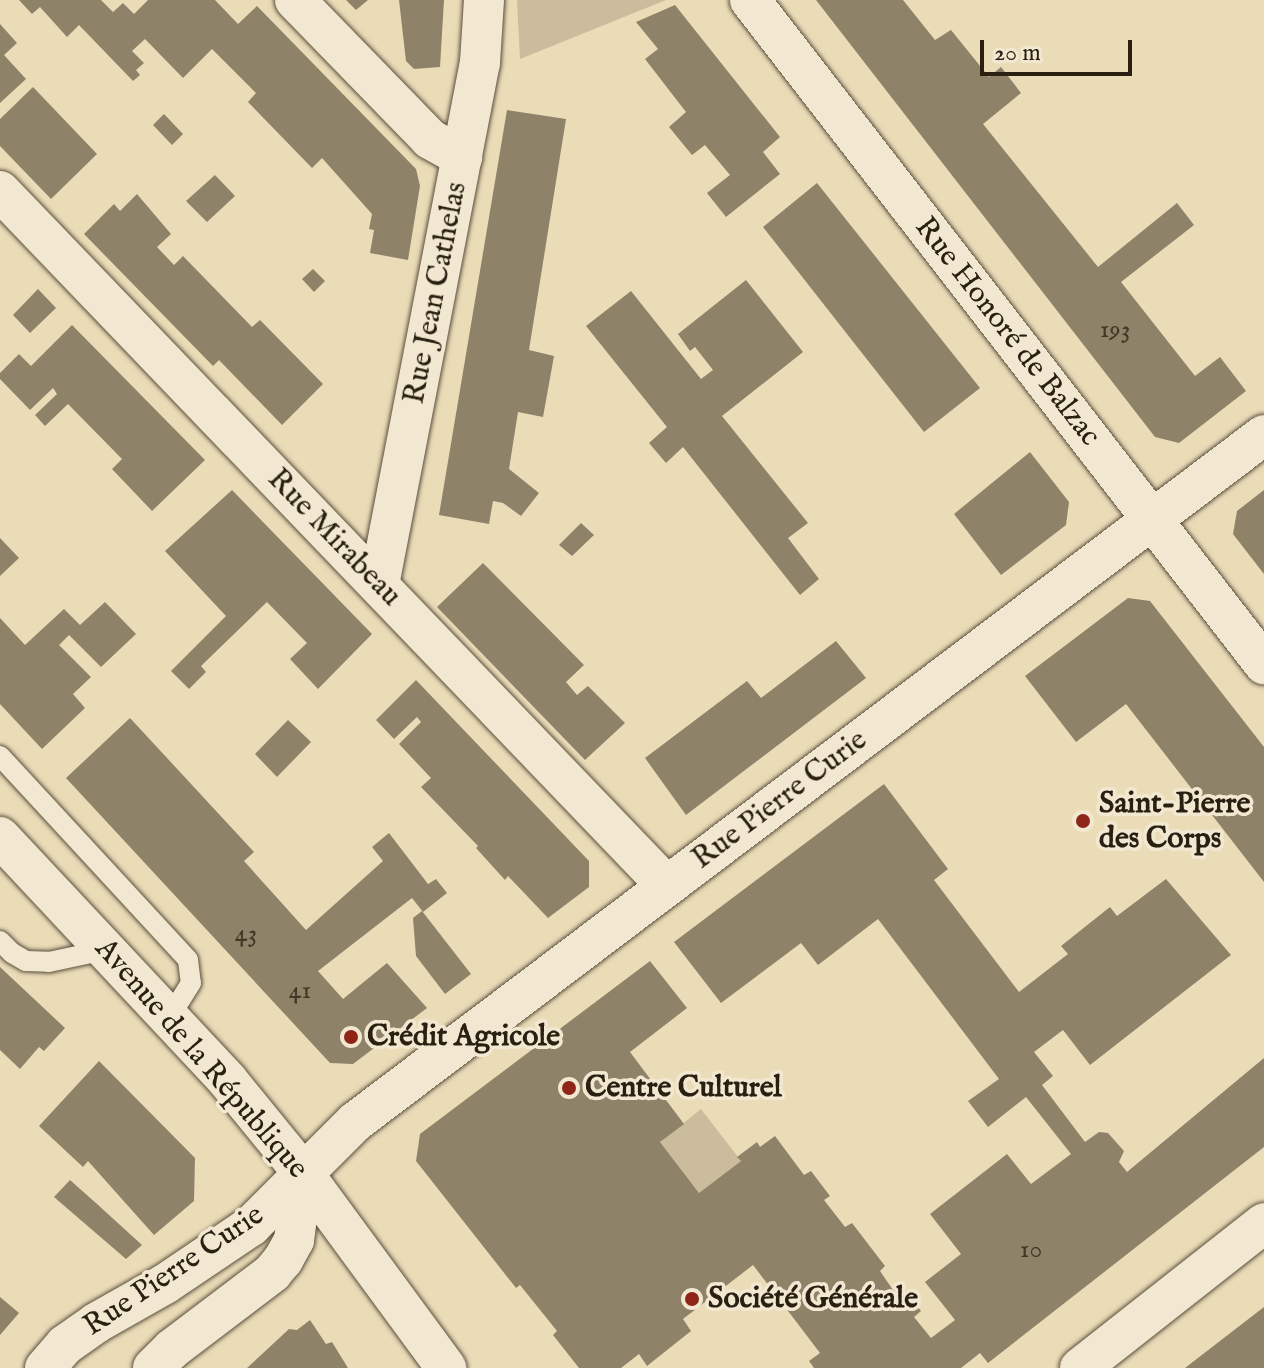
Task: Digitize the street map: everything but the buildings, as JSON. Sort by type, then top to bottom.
[{"type":"street","points":[[295,0],[430,139],[462,157]]},
{"type":"street","name":"Rue Jean Cathelas","points":[[379,585],[480,62],[484,0]]},
{"type":"street","name":"Rue Honoré de Balzac","points":[[750,0],[1264,664]]},
{"type":"street","name":"Rue Mirabeau","points":[[0,191],[667,886]]},
{"type":"street","name":"Rue Pierre Curie","points":[[45,1368],[65,1345],[96,1323],[165,1284],[251,1226],[355,1122],[1264,435]]},
{"type":"street","name":"Avenue de la République","points":[[0,837],[228,1081],[303,1173],[446,1368]]},
{"type":"street","name":"Rue Pierre Curie","points":[[165,1362],[252,1290],[283,1260],[294,1240],[303,1173]]},
{"type":"street","points":[[1080,1368],[1264,1223]]},
{"type":"street","points":[[165,1284],[165,1362]]},
{"type":"lane","points":[[0,756],[188,960],[191,983],[169,1018]]},
{"type":"lane","points":[[0,941],[26,961],[49,962],[105,950]]},
{"type":"shaded area","points":[[517,0],[666,0],[520,59]]},
{"type":"shaded area","points":[[701,1109],[741,1161],[699,1193],[660,1142]]},
{"type":"place","name":"Saint-Pierre des Corps","points":[[1083,821]]},
{"type":"place","name":"Crédit Agricole","points":[[351,1037]]},
{"type":"place","name":"Centre Culturel","points":[[569,1088]]},
{"type":"place","name":"Société Générale","points":[[692,1299]]}]
